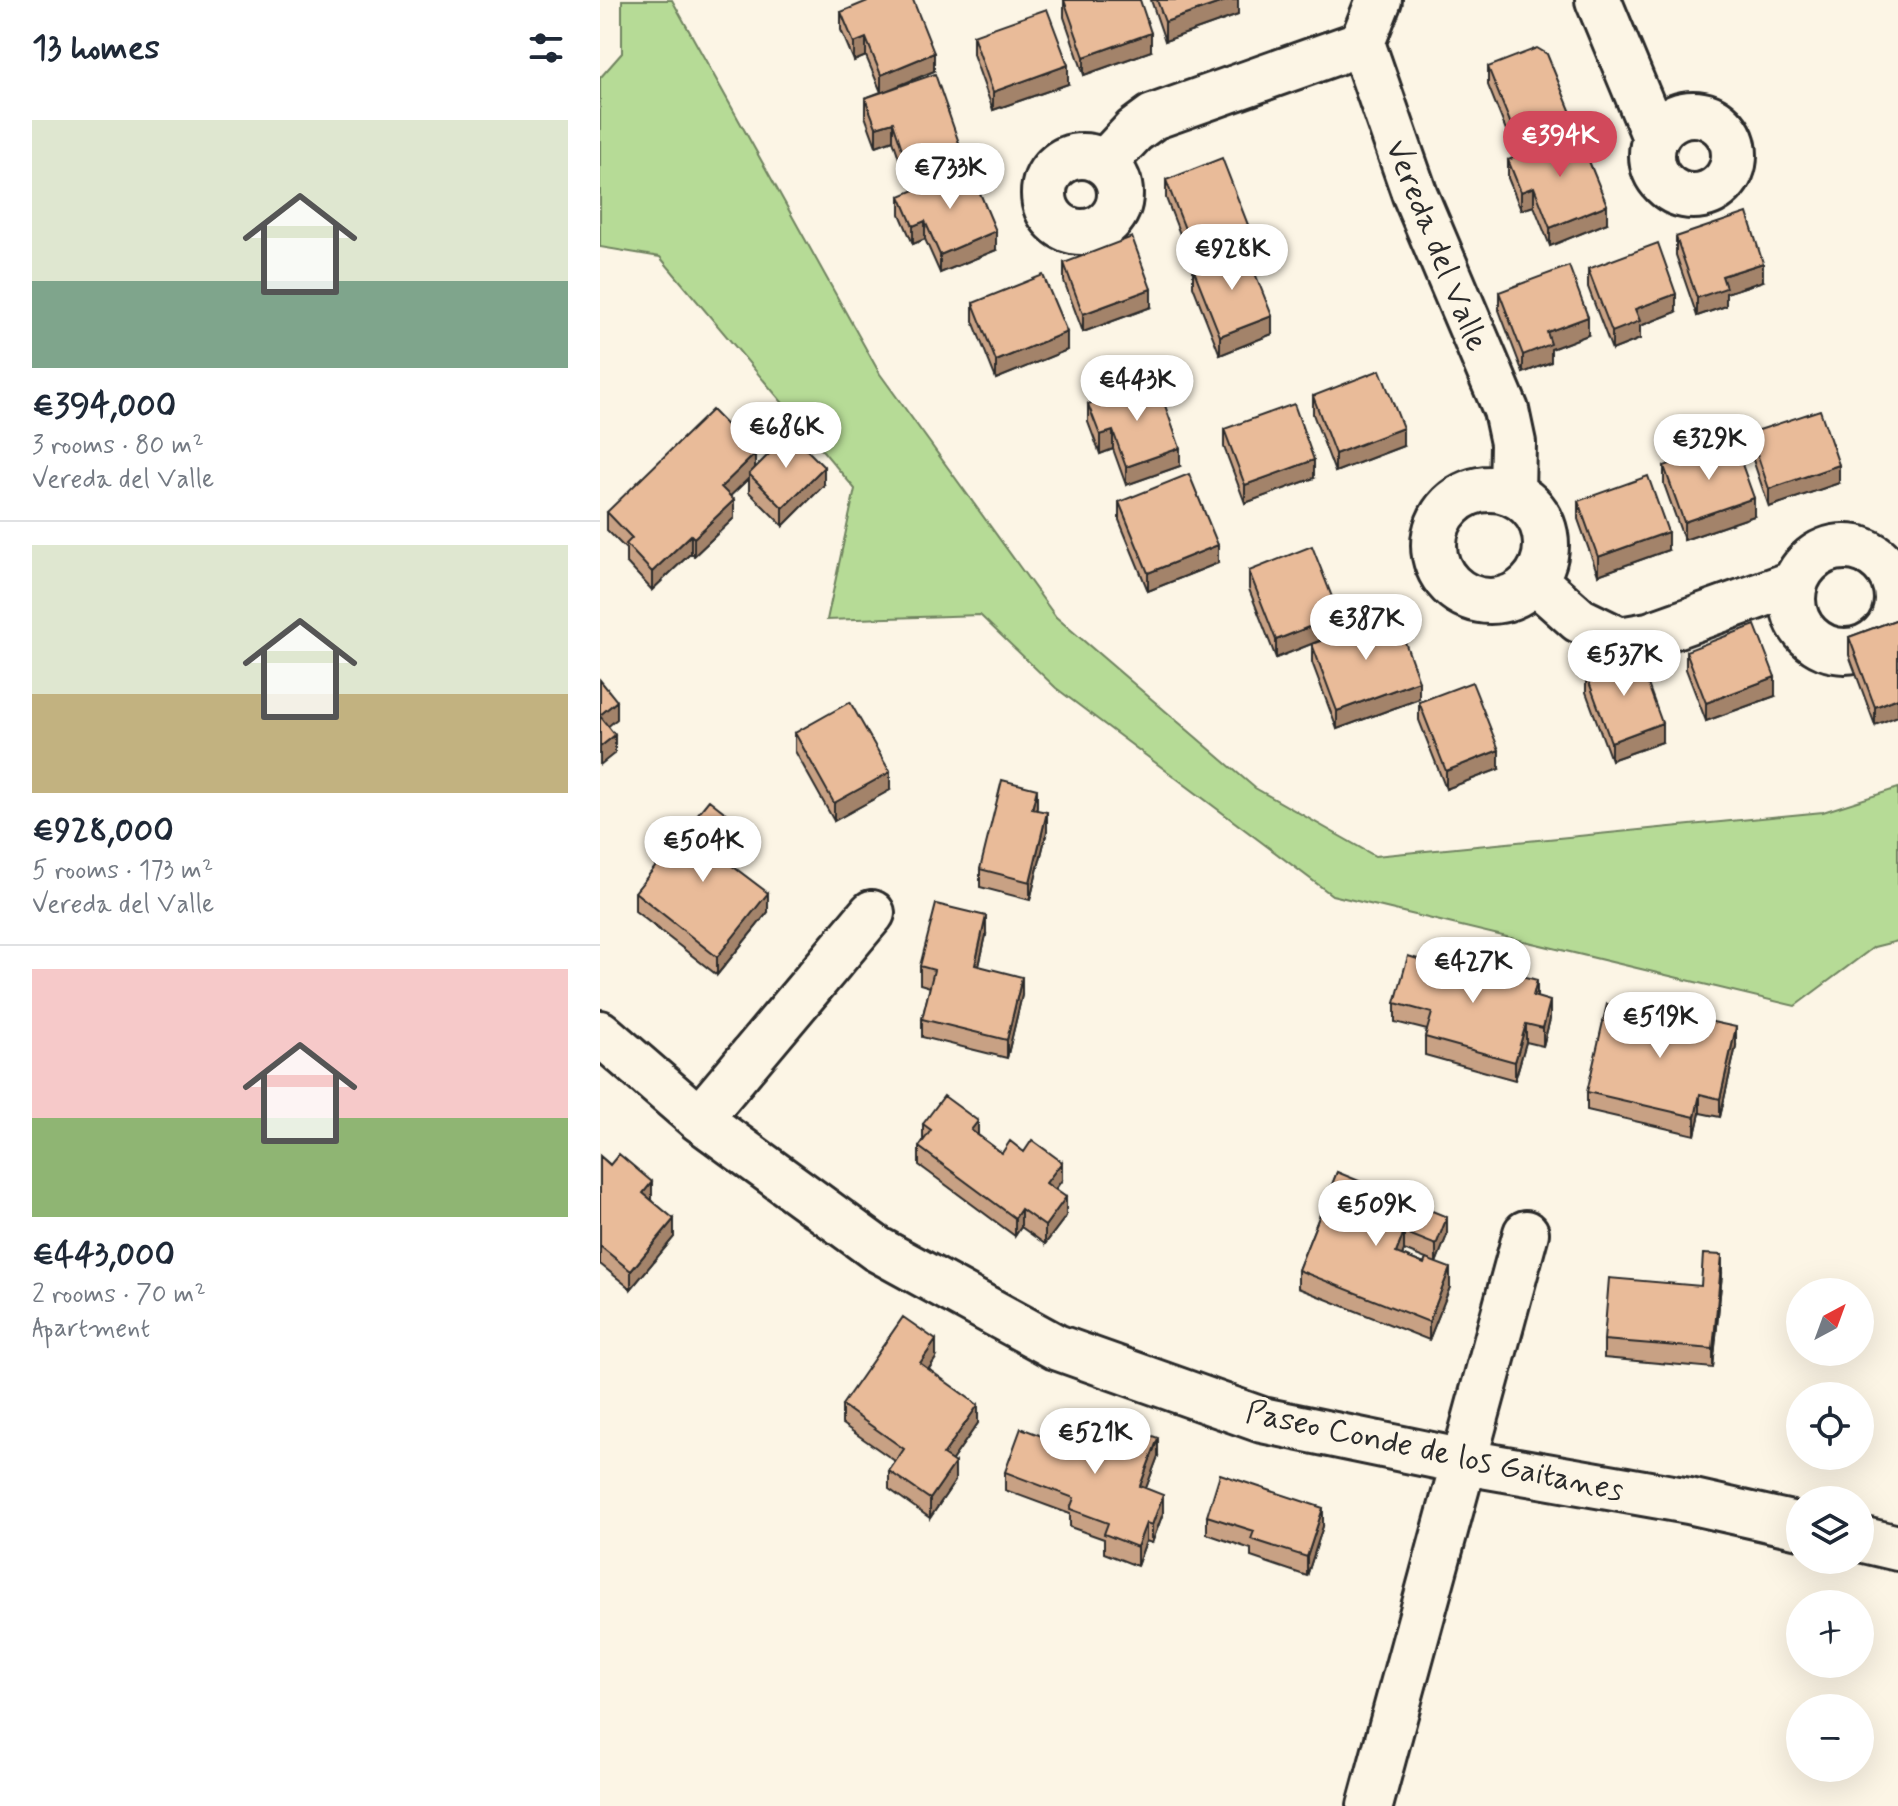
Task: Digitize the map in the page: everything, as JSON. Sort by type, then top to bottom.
[{"type":"street","points":[[1104,163],[1134,131],[1153,117],[1362,43],[1379,0]]},
{"type":"street","points":[[1598,0],[1655,137]]},
{"type":"street","name":"Vereda del Valle","points":[[1362,43],[1415,195],[1506,410],[1513,443],[1512,493]]},
{"type":"street","points":[[1491,488],[1512,493],[1530,506],[1543,524],[1547,546],[1542,568],[1534,580],[1511,598],[1489,602],[1468,597],[1449,585],[1437,566],[1433,544],[1438,522],[1450,504],[1469,492],[1491,488]]},
{"type":"street","points":[[1534,580],[1579,620],[1620,640],[1649,635],[1795,583]]},
{"type":"street","points":[[699,1119],[872,913]]},
{"type":"street","name":"Paseo Conde de los Gaitanes","points":[[600,1033],[699,1119],[877,1249],[1056,1347],[1262,1420],[1465,1462],[1689,1501],[1786,1523]]},
{"type":"street","points":[[1370,1806],[1526,1233]]},
{"type":"street","points":[[1874,1542],[1898,1548]]},
{"type":"green space","points":[[622,0],[672,0],[880,374],[1056,617],[1255,788],[1375,856],[1823,812],[1898,788],[1898,941],[1874,947],[1795,1006],[1332,895],[1056,688],[980,615],[827,620],[855,489],[660,257],[600,247],[600,78],[622,53]]},
{"type":"building","points":[[870,0],[913,0],[934,53],[881,75],[866,38],[854,43],[841,12]]},
{"type":"building","points":[[1064,0],[1140,0],[1151,33],[1084,57]]},
{"type":"building","points":[[1157,0],[1228,0],[1165,22]]},
{"type":"building","points":[[1047,9],[1068,65],[993,92],[973,35]]},
{"type":"building","points":[[1537,48],[1547,54],[1572,115],[1516,137],[1488,67]]},
{"type":"building","points":[[935,74],[959,143],[906,161],[893,122],[876,127],[865,98]]},
{"type":"building","points":[[1577,132],[1607,205],[1550,228],[1534,187],[1521,192],[1508,160]]},
{"type":"building","points":[[1222,158],[1248,225],[1192,247],[1166,180]]},
{"type":"building","points":[[969,167],[996,231],[940,255],[925,221],[913,226],[900,196]]},
{"type":"building","points":[[1747,213],[1763,263],[1722,276],[1726,288],[1697,298],[1676,237]]},
{"type":"building","points":[[1132,237],[1151,289],[1083,314],[1064,263]]},
{"type":"building","points":[[1658,243],[1676,294],[1635,309],[1640,321],[1612,332],[1588,269]]},
{"type":"building","points":[[1245,248],[1272,316],[1220,336],[1193,268]]},
{"type":"building","points":[[1569,266],[1588,317],[1547,332],[1551,344],[1523,355],[1499,292]]},
{"type":"building","points":[[1043,275],[1067,332],[996,361],[973,303]]},
{"type":"building","points":[[1380,370],[1403,428],[1335,454],[1313,396]]},
{"type":"building","points":[[1156,380],[1180,448],[1126,467],[1113,431],[1100,435],[1088,404]]},
{"type":"building","points":[[1294,404],[1314,460],[1245,485],[1224,429]]},
{"type":"building","points":[[712,410],[755,454],[721,487],[734,500],[652,572],[626,544],[632,538],[607,512]]},
{"type":"building","points":[[1820,410],[1839,465],[1769,489],[1750,433]]},
{"type":"building","points":[[790,433],[824,467],[783,508],[749,474]]},
{"type":"building","points":[[1734,442],[1754,498],[1684,522],[1664,466]]},
{"type":"building","points":[[1189,474],[1218,545],[1148,573],[1119,502]]},
{"type":"building","points":[[1648,476],[1668,532],[1598,557],[1578,501]]},
{"type":"building","points":[[1312,546],[1339,615],[1276,640],[1249,571]]},
{"type":"building","points":[[1395,614],[1419,681],[1337,711],[1312,644]]},
{"type":"building","points":[[1898,619],[1898,698],[1875,707],[1849,637]]},
{"type":"building","points":[[1755,625],[1775,677],[1706,703],[1686,651]]},
{"type":"building","points":[[1637,654],[1662,723],[1611,742],[1586,674]]},
{"type":"building","points":[[600,680],[617,701],[600,715]]},
{"type":"building","points":[[1472,682],[1499,750],[1446,771],[1419,702]]},
{"type":"building","points":[[850,702],[890,772],[834,803],[795,733]]},
{"type":"building","points":[[600,716],[615,735],[600,747]]},
{"type":"building","points":[[1002,780],[1037,789],[1032,809],[1047,812],[1030,882],[980,869]]},
{"type":"building","points":[[709,800],[737,822],[714,852],[768,893],[717,957],[635,892]]},
{"type":"building","points":[[936,904],[986,916],[975,965],[1022,977],[1007,1040],[922,1019],[934,970],[920,966]]},
{"type":"building","points":[[1408,956],[1444,967],[1447,956],[1537,980],[1533,996],[1550,1001],[1543,1028],[1526,1024],[1515,1062],[1425,1037],[1432,1013],[1395,1003]]},
{"type":"building","points":[[1607,1004],[1679,1020],[1680,1015],[1736,1027],[1720,1099],[1700,1094],[1695,1117],[1587,1092]]},
{"type":"building","points":[[944,1096],[978,1121],[971,1130],[1002,1153],[1010,1141],[1024,1152],[1032,1140],[1062,1162],[1046,1183],[1066,1197],[1045,1226],[1021,1209],[1015,1218],[919,1147],[931,1130],[923,1124]]},
{"type":"building","points":[[619,1154],[652,1182],[643,1193],[674,1219],[631,1271],[600,1246],[600,1156],[610,1165]]},
{"type":"building","points":[[1337,1172],[1447,1217],[1436,1245],[1404,1232],[1396,1253],[1424,1264],[1426,1259],[1450,1268],[1429,1322],[1298,1270]]},
{"type":"building","points":[[1703,1254],[1722,1255],[1713,1349],[1604,1340],[1609,1278],[1701,1286]]},
{"type":"building","points":[[903,1317],[936,1340],[920,1363],[978,1405],[943,1455],[955,1463],[930,1499],[889,1471],[904,1449],[842,1405]]},
{"type":"building","points":[[1114,1422],[1158,1438],[1140,1486],[1163,1495],[1152,1525],[1146,1523],[1137,1547],[1104,1534],[1108,1523],[1070,1509],[1074,1498],[1005,1472],[1021,1428],[1081,1451],[1089,1430],[1108,1437]]},
{"type":"building","points":[[1220,1474],[1323,1508],[1307,1557],[1251,1539],[1254,1531],[1207,1516]]}]
